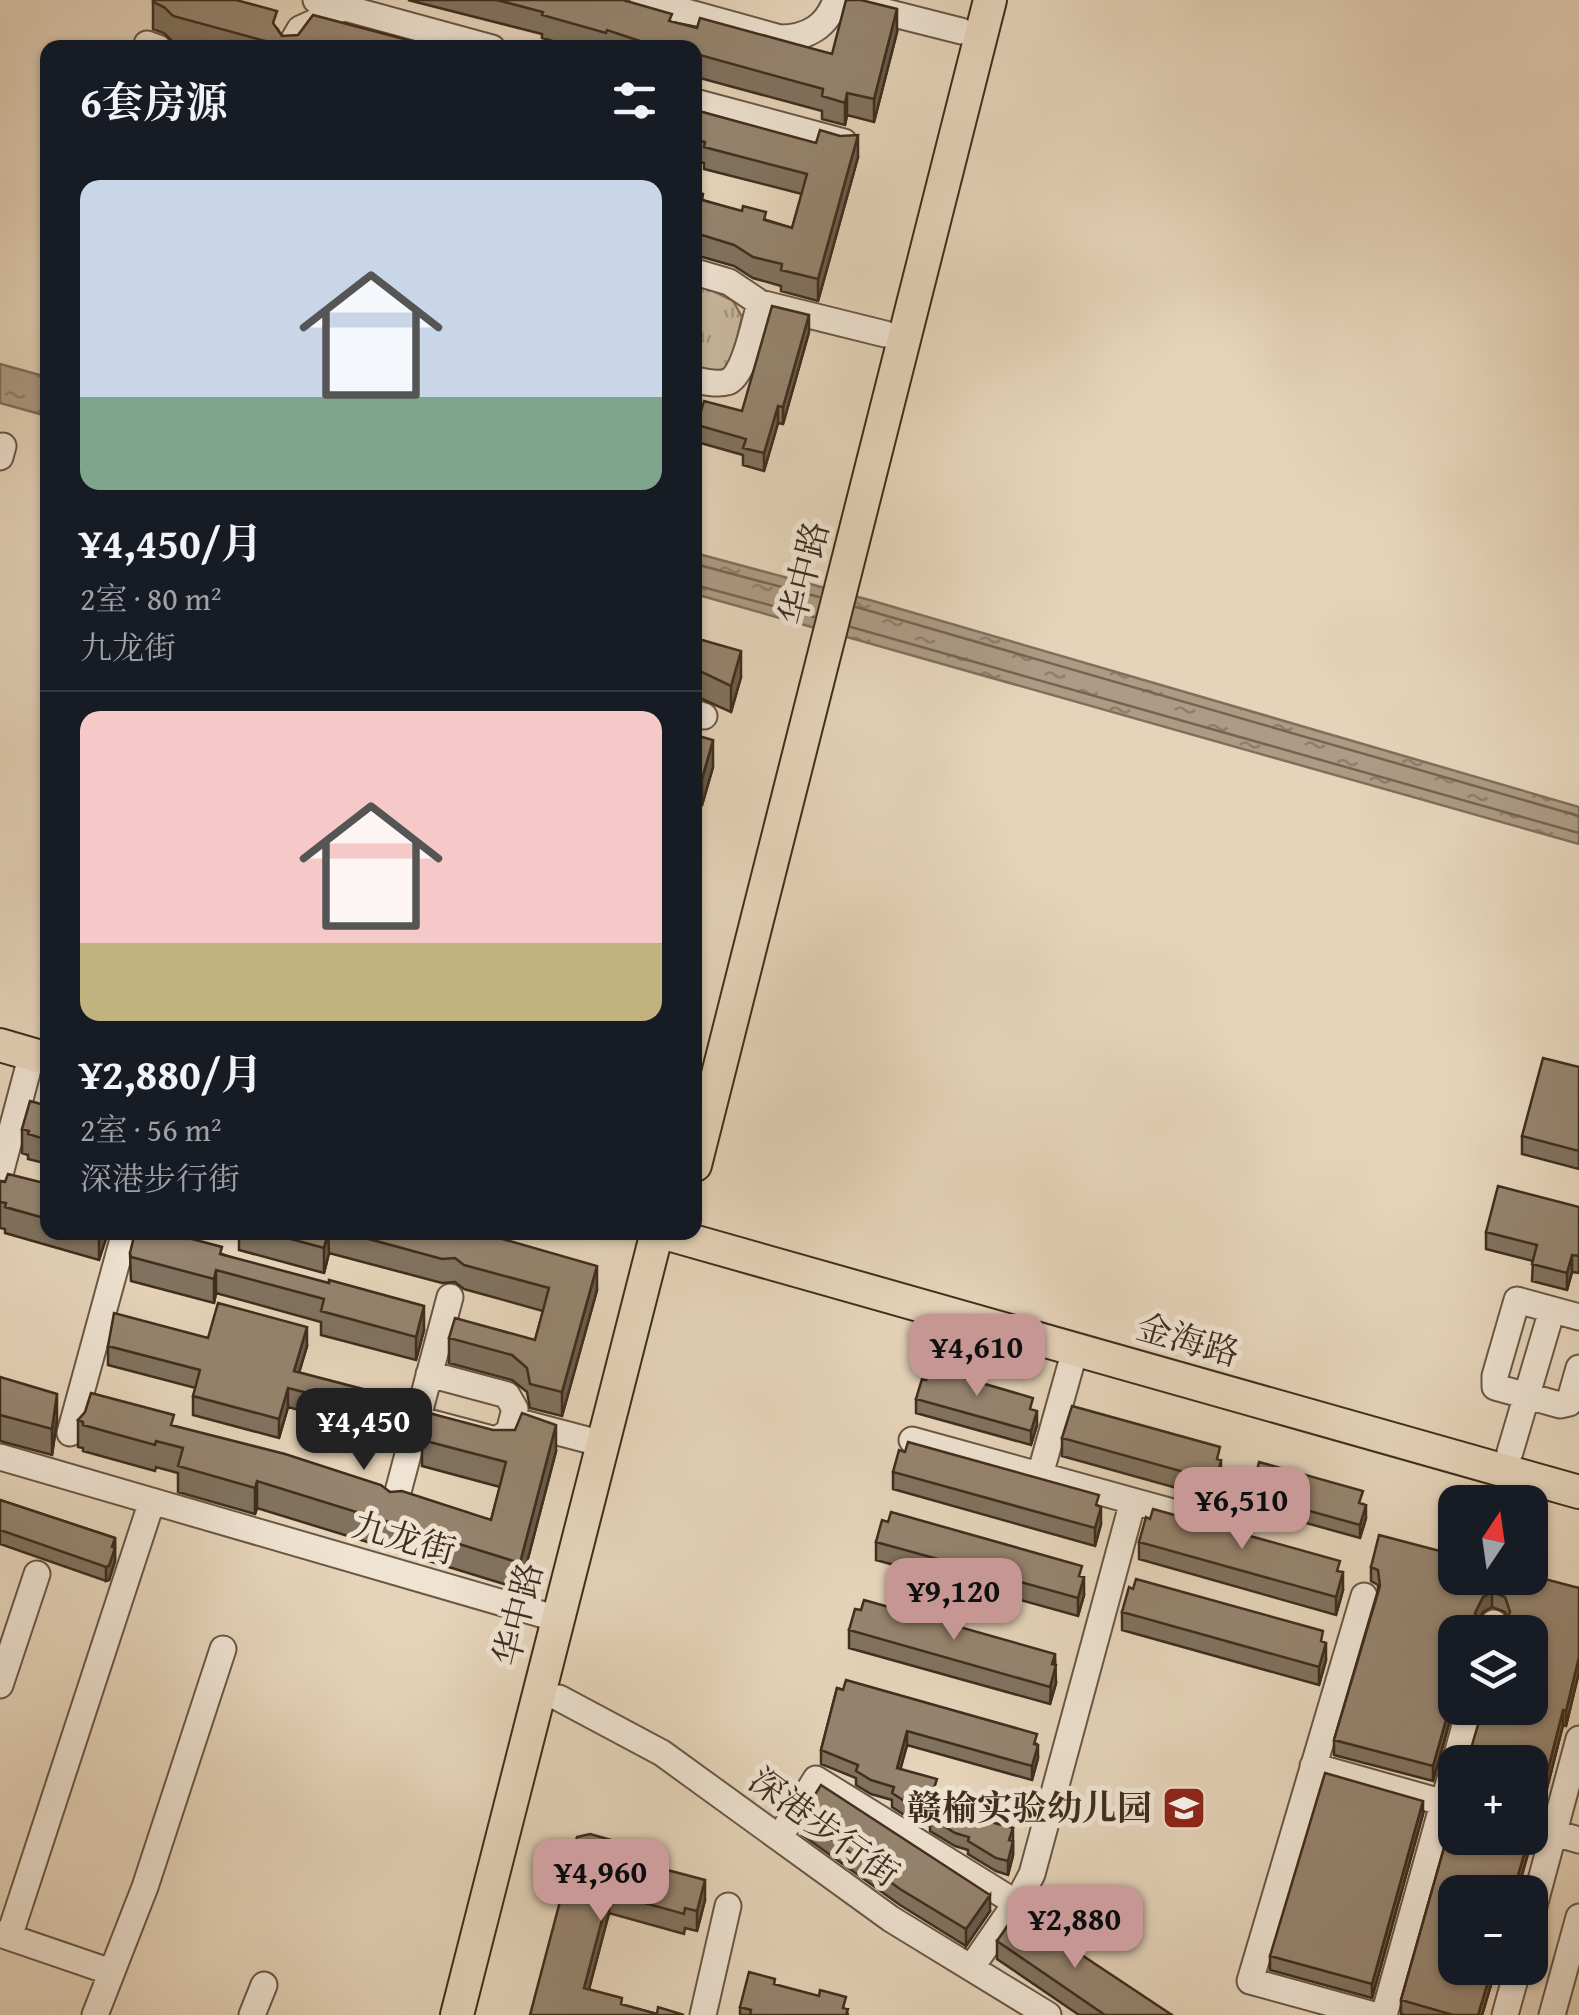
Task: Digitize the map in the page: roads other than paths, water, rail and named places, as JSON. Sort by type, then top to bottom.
[{"type":"main road","name":"华中路","points":[[702,1137],[990,0]]},
{"type":"main road","name":"华中路","points":[[702,1056],[965,16]]},
{"type":"main road","points":[[0,1024],[32,1049]]},
{"type":"main road","name":"金海路","points":[[702,1239],[1579,1471]]},
{"type":"main road","name":"华中路","points":[[458,2015],[603,1444],[670,1240]]},
{"type":"main road","name":"华中路","points":[[478,2015],[671,1240]]},
{"type":"main road","name":"金海路","points":[[702,1240],[1074,1350],[1579,1492]]},
{"type":"street","points":[[316,0],[463,40]]},
{"type":"street","points":[[643,0],[780,38],[792,38],[820,26],[836,0],[965,16]]},
{"type":"street","points":[[294,40],[300,30],[347,8]]},
{"type":"street","points":[[702,104],[844,142]]},
{"type":"street","points":[[702,274],[729,282],[760,303],[885,334]]},
{"type":"street","points":[[702,381],[733,380],[741,368],[760,303]]},
{"type":"street","points":[[0,1174],[32,1049]]},
{"type":"street","points":[[70,1432],[123,1240]]},
{"type":"street","points":[[394,1503],[450,1297]]},
{"type":"street","points":[[1579,1317],[1517,1300],[1495,1376],[1496,1387],[1560,1405],[1569,1403],[1579,1368]]},
{"type":"street","points":[[1510,1452],[1552,1310]]},
{"type":"street","points":[[1040,1475],[1074,1350]]},
{"type":"street","points":[[417,1418],[496,1440],[509,1432],[515,1410],[506,1395],[429,1374]]},
{"type":"street","points":[[512,1420],[603,1444]]},
{"type":"street","points":[[912,1440],[1216,1524]]},
{"type":"street","name":"九龙街","points":[[0,1458],[558,1619]]},
{"type":"street","points":[[971,1968],[1032,1874],[1133,1500]]},
{"type":"street","points":[[111,1972],[4,1935],[152,1501]]},
{"type":"street","points":[[0,1684],[37,1574]]},
{"type":"street","points":[[1364,1596],[1250,1981],[1374,2015]]},
{"type":"street","points":[[95,2015],[145,1887],[223,1650]]},
{"type":"street","name":"深港步行街","points":[[559,1698],[662,1753],[892,1919],[1048,2015]]},
{"type":"street","points":[[1543,1875],[1579,1739]]},
{"type":"street","points":[[1314,1766],[1438,1801]]},
{"type":"street","points":[[779,1838],[816,1779],[1016,1903]]},
{"type":"street","points":[[1384,2015],[1438,1840]]},
{"type":"street","points":[[703,2015],[728,1906]]},
{"type":"street","points":[[1552,2015],[1569,1989],[1579,1917]]},
{"type":"street","points":[[252,2015],[264,1985]]},
{"type":"street","points":[[1505,2015],[1513,1985]]},
{"type":"water","points":[[0,364],[40,375],[40,414],[0,403]]},
{"type":"water","points":[[702,555],[1579,807],[1579,844],[702,596]]},
{"type":"place","name":"赣榆实验幼儿园","points":[[1184,1808]]}]
